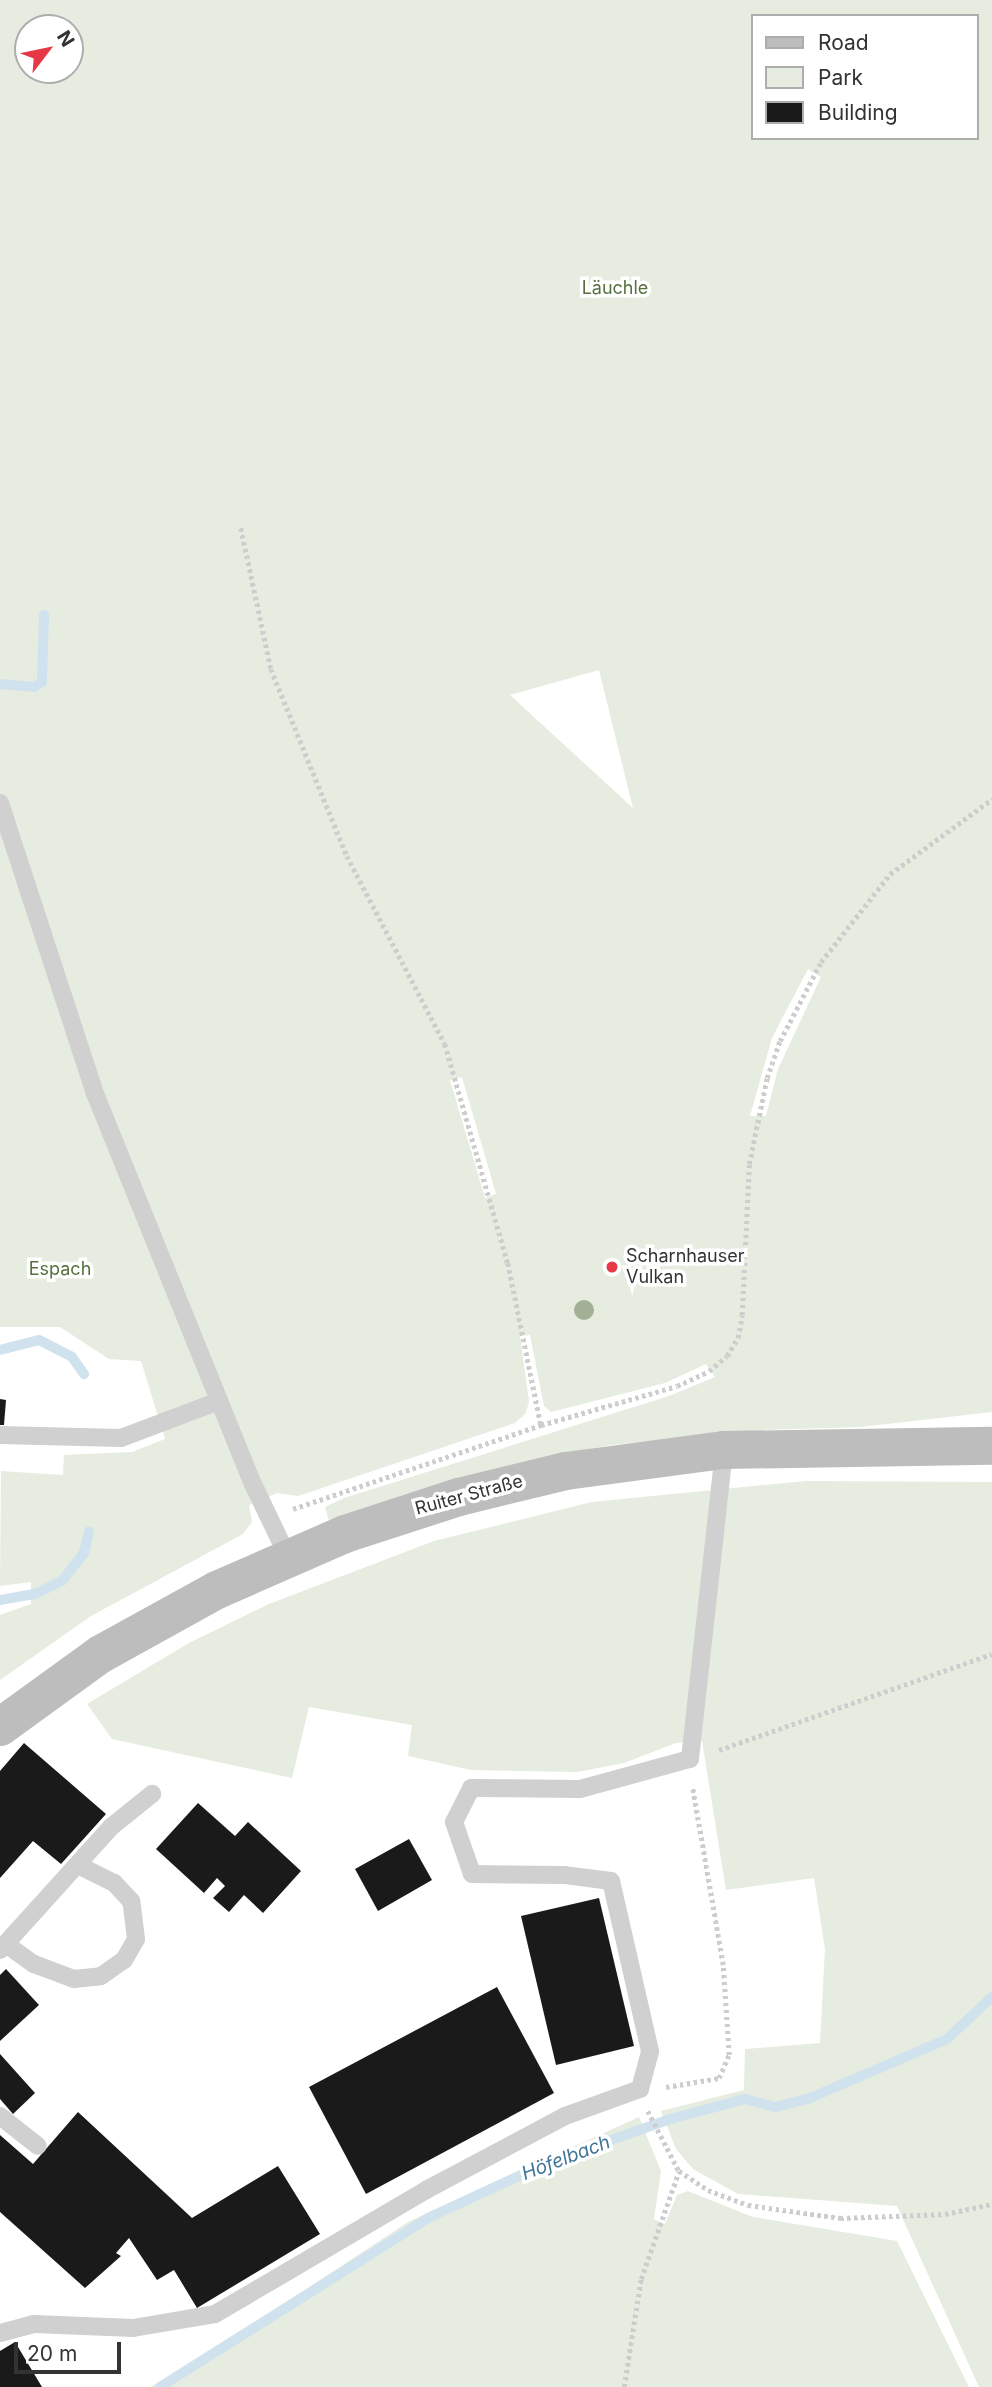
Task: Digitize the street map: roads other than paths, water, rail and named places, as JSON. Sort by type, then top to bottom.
[{"type":"main road","name":"Ruiter Straße","points":[[0,1727],[132,1636],[288,1557],[391,1517],[500,1486],[622,1461],[724,1450],[992,1446]]},
{"type":"lane","points":[[0,803],[96,1096],[219,1401],[288,1557]]},
{"type":"lane","points":[[2,1436],[121,1438],[219,1401]]},
{"type":"lane","points":[[0,2333],[34,2324],[133,2328],[215,2314],[426,2190],[554,2122],[640,2089],[650,2051],[611,1881],[565,1875],[472,1874],[454,1822],[471,1788],[580,1789],[690,1759],[724,1450]]},
{"type":"lane","points":[[78,1865],[114,1883],[131,1901],[136,1939],[124,1960],[101,1976],[74,1979],[43,1969],[3,1947],[111,1828],[152,1794]]},
{"type":"lane","points":[[0,2116],[38,2146]]},
{"type":"waterway","points":[[0,684],[34,687],[42,682],[44,615]]},
{"type":"waterway","points":[[0,1350],[39,1340],[72,1357],[84,1374]]},
{"type":"waterway","points":[[0,1600],[35,1594],[62,1581],[84,1553],[89,1532]]},
{"type":"waterway","name":"Höfelbach","points":[[160,2387],[428,2218],[547,2163],[667,2120],[745,2099],[775,2107],[810,2098],[947,2039],[992,1997]]},
{"type":"place","name":"Scharnhauser Vulkan","points":[[612,1267]]},
{"type":"park label","name":"Läuchle","points":[[615,288]]},
{"type":"park label","name":"Espach","points":[[60,1269]]}]
